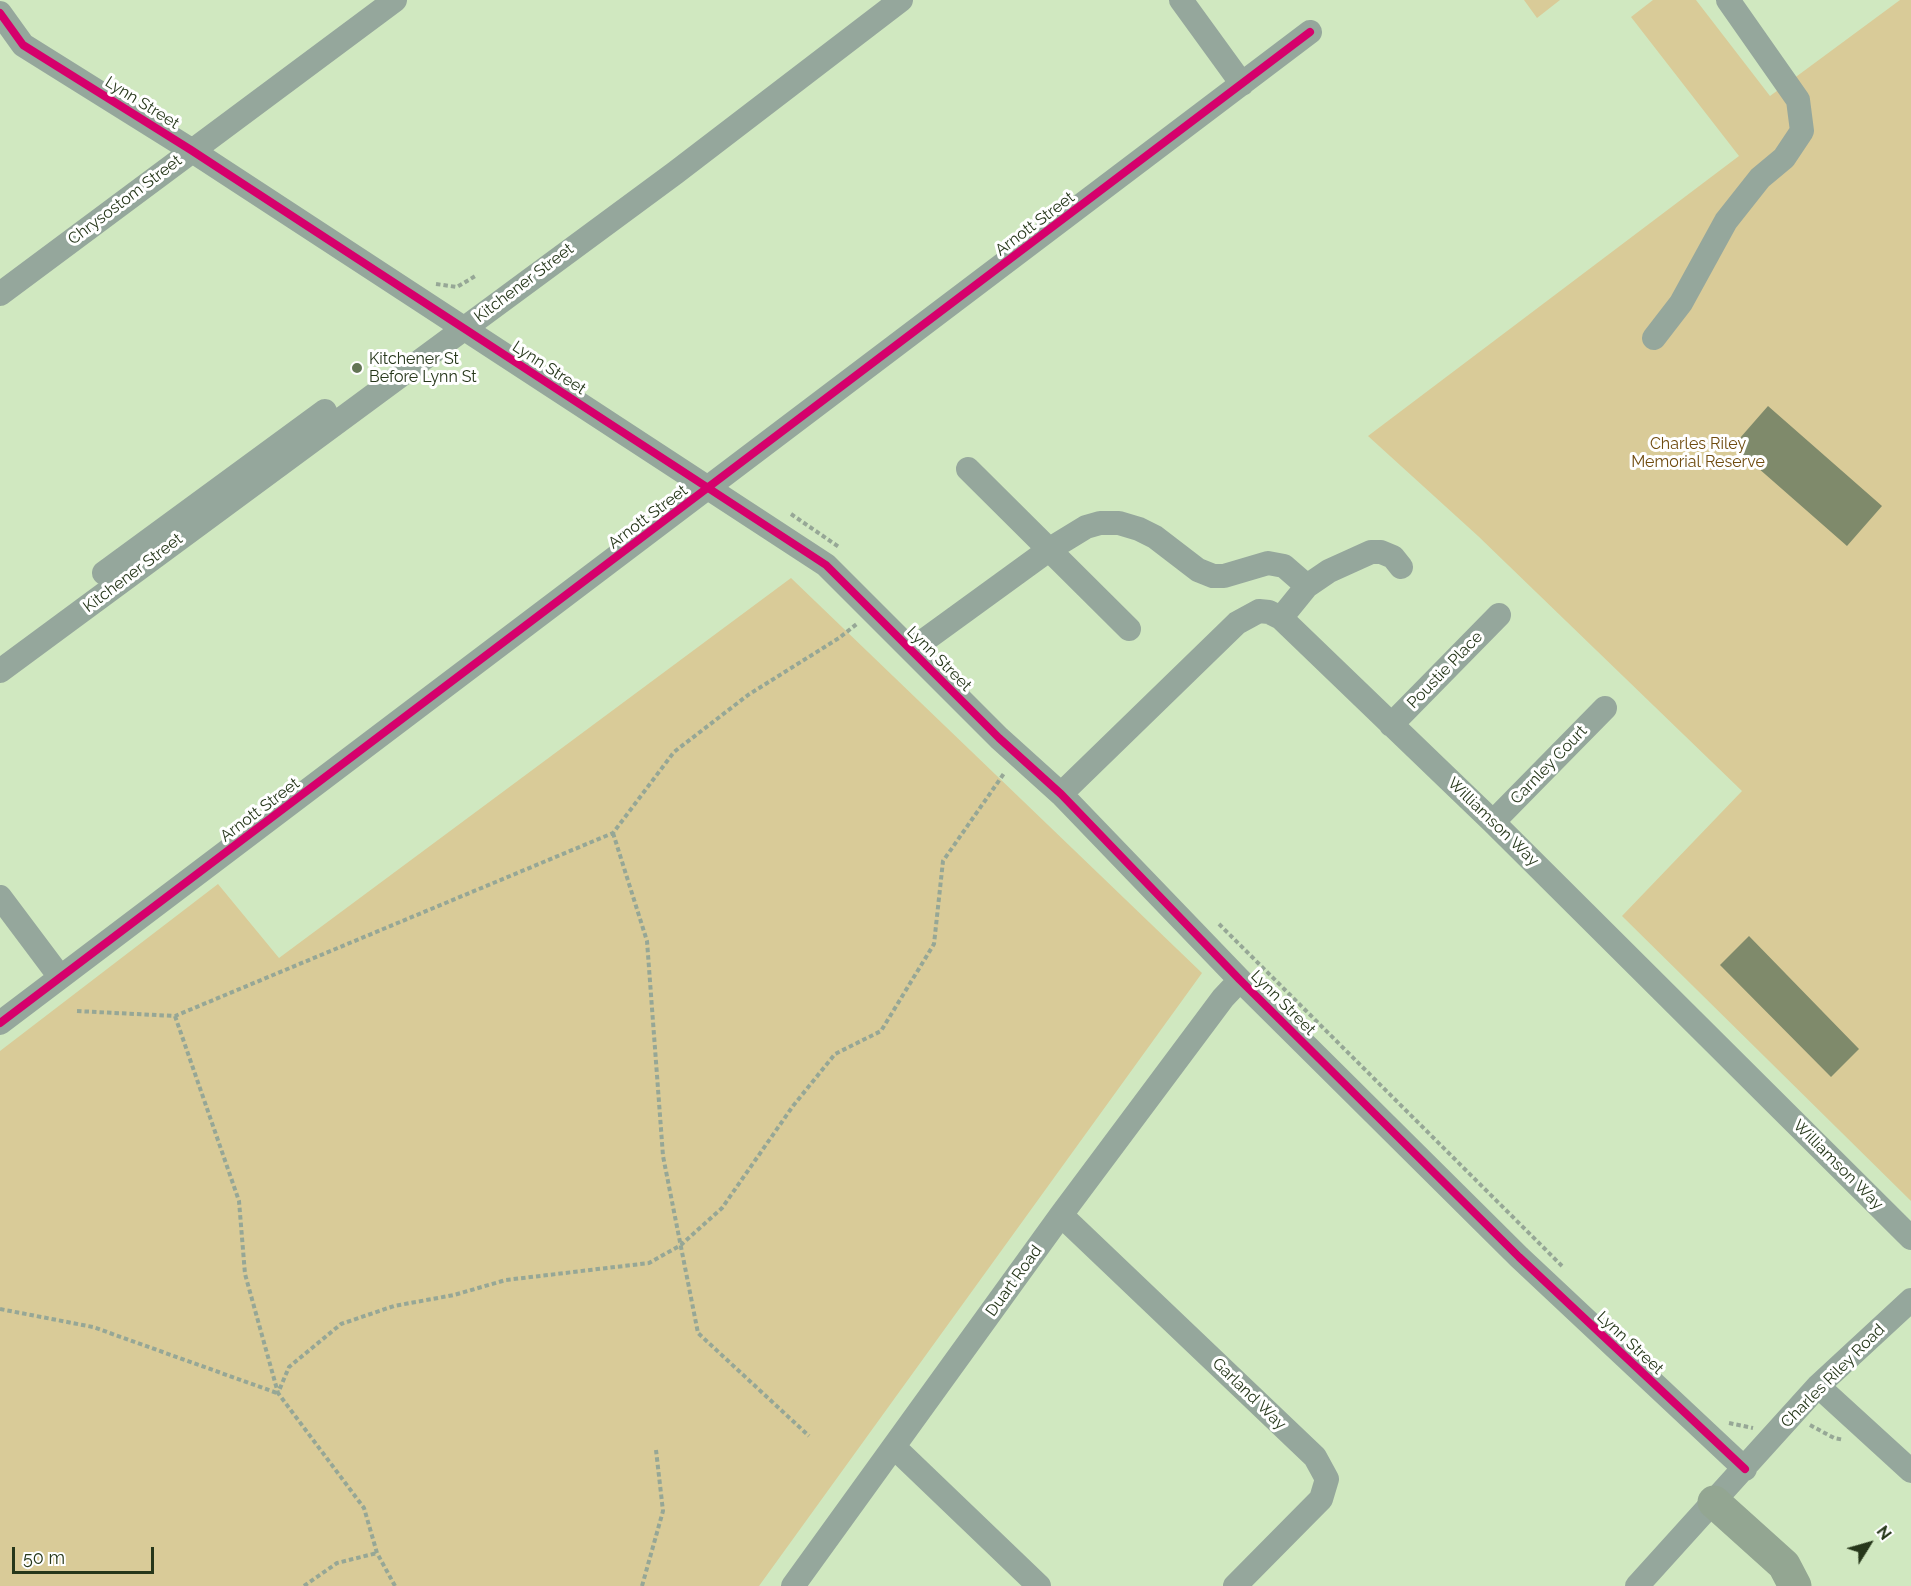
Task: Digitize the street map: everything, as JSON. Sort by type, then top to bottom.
[{"type":"highway","points":[[1714,1502],[1784,1565],[1795,1586]]},
{"type":"street","name":"Chrysostom Street","points":[[0,294],[395,0]]},
{"type":"street","name":"Kitchener Street","points":[[0,671],[875,0]]},
{"type":"street","name":"Kitchener Street","points":[[0,652],[455,324],[701,153],[901,0]]},
{"type":"street","points":[[1181,0],[1242,84]]},
{"type":"street","points":[[1654,338],[1681,303],[1726,221],[1760,178],[1784,158],[1802,131],[1798,100],[1728,0]]},
{"type":"street","name":"Lynn Street","points":[[0,13],[23,45],[191,150],[455,324],[710,487],[826,566],[1017,754],[1061,794],[1240,980],[1519,1257],[1745,1469]]},
{"type":"street","name":"Arnott Street","points":[[0,1023],[1311,32]]},
{"type":"street","points":[[968,470],[1129,629]]},
{"type":"street","points":[[911,650],[1050,549],[1086,527],[1100,523],[1119,523],[1155,537],[1198,570],[1213,576],[1224,576],[1268,563],[1284,566],[1307,586]]},
{"type":"street","points":[[1061,794],[1237,623],[1259,611],[1269,612],[1281,618],[1307,586],[1329,572],[1371,552],[1381,552],[1393,557],[1401,567]]},
{"type":"street","name":"Poustie Place","points":[[1391,726],[1499,615]]},
{"type":"street","name":"Williamson Way","points":[[1281,618],[1493,822],[1911,1238]]},
{"type":"street","name":"Carnley Court","points":[[1493,822],[1605,708]]},
{"type":"street","points":[[0,897],[60,977]]},
{"type":"street","name":"Duart Road","points":[[793,1586],[1061,1215],[1223,998],[1240,980]]},
{"type":"street","name":"Garland Way","points":[[1061,1215],[1315,1457],[1327,1479],[1321,1499],[1235,1586]]},
{"type":"street","name":"Charles Riley Road","points":[[1636,1586],[1745,1469],[1818,1386],[1911,1300]]},
{"type":"street","points":[[1818,1386],[1911,1472]]},
{"type":"street","points":[[894,1447],[1039,1586]]},
{"type":"path","points":[[77,1011],[175,1016],[613,832],[674,752],[748,695],[839,638],[872,611]]},
{"type":"path","points":[[278,1394],[289,1367],[341,1324],[394,1306],[454,1295],[506,1280],[649,1263],[681,1245],[722,1208],[793,1106],[835,1054],[881,1031],[934,944],[943,861],[1017,754]]},
{"type":"path","points":[[613,832],[647,941],[663,1156],[698,1333],[809,1436]]},
{"type":"path","points":[[175,1016],[238,1201],[244,1274],[278,1394],[364,1508],[377,1553],[395,1586]]},
{"type":"path","points":[[0,1309],[93,1327],[278,1394]]},
{"type":"path","points":[[642,1586],[663,1511],[656,1450]]},
{"type":"path","points":[[304,1586],[337,1563],[377,1553]]},
{"type":"green space","points":[[1524,0],[1560,0],[1537,18]]},
{"type":"green space","name":"Charles Riley Memorial Reserve","points":[[1653,0],[1696,0],[1770,96],[1900,0],[1911,0],[1911,1201],[1622,916],[1742,791],[1478,536],[1368,436],[1739,156],[1631,17]]},
{"type":"green space","points":[[791,578],[1202,973],[759,1586],[0,1586],[0,1051],[218,884],[279,958]]},
{"type":"building","points":[[1768,406],[1882,506],[1847,546],[1733,446]]},
{"type":"building","points":[[1749,936],[1859,1049],[1831,1077],[1720,965]]},
{"type":"cycle path","points":[[0,13],[23,45],[191,150],[826,565],[999,738],[1061,794],[1240,980],[1519,1257],[1745,1469]]},
{"type":"cycle path","points":[[0,1023],[1310,32]]},
{"type":"place","name":"Kitchener St Before Lynn St","points":[[357,368]]}]
